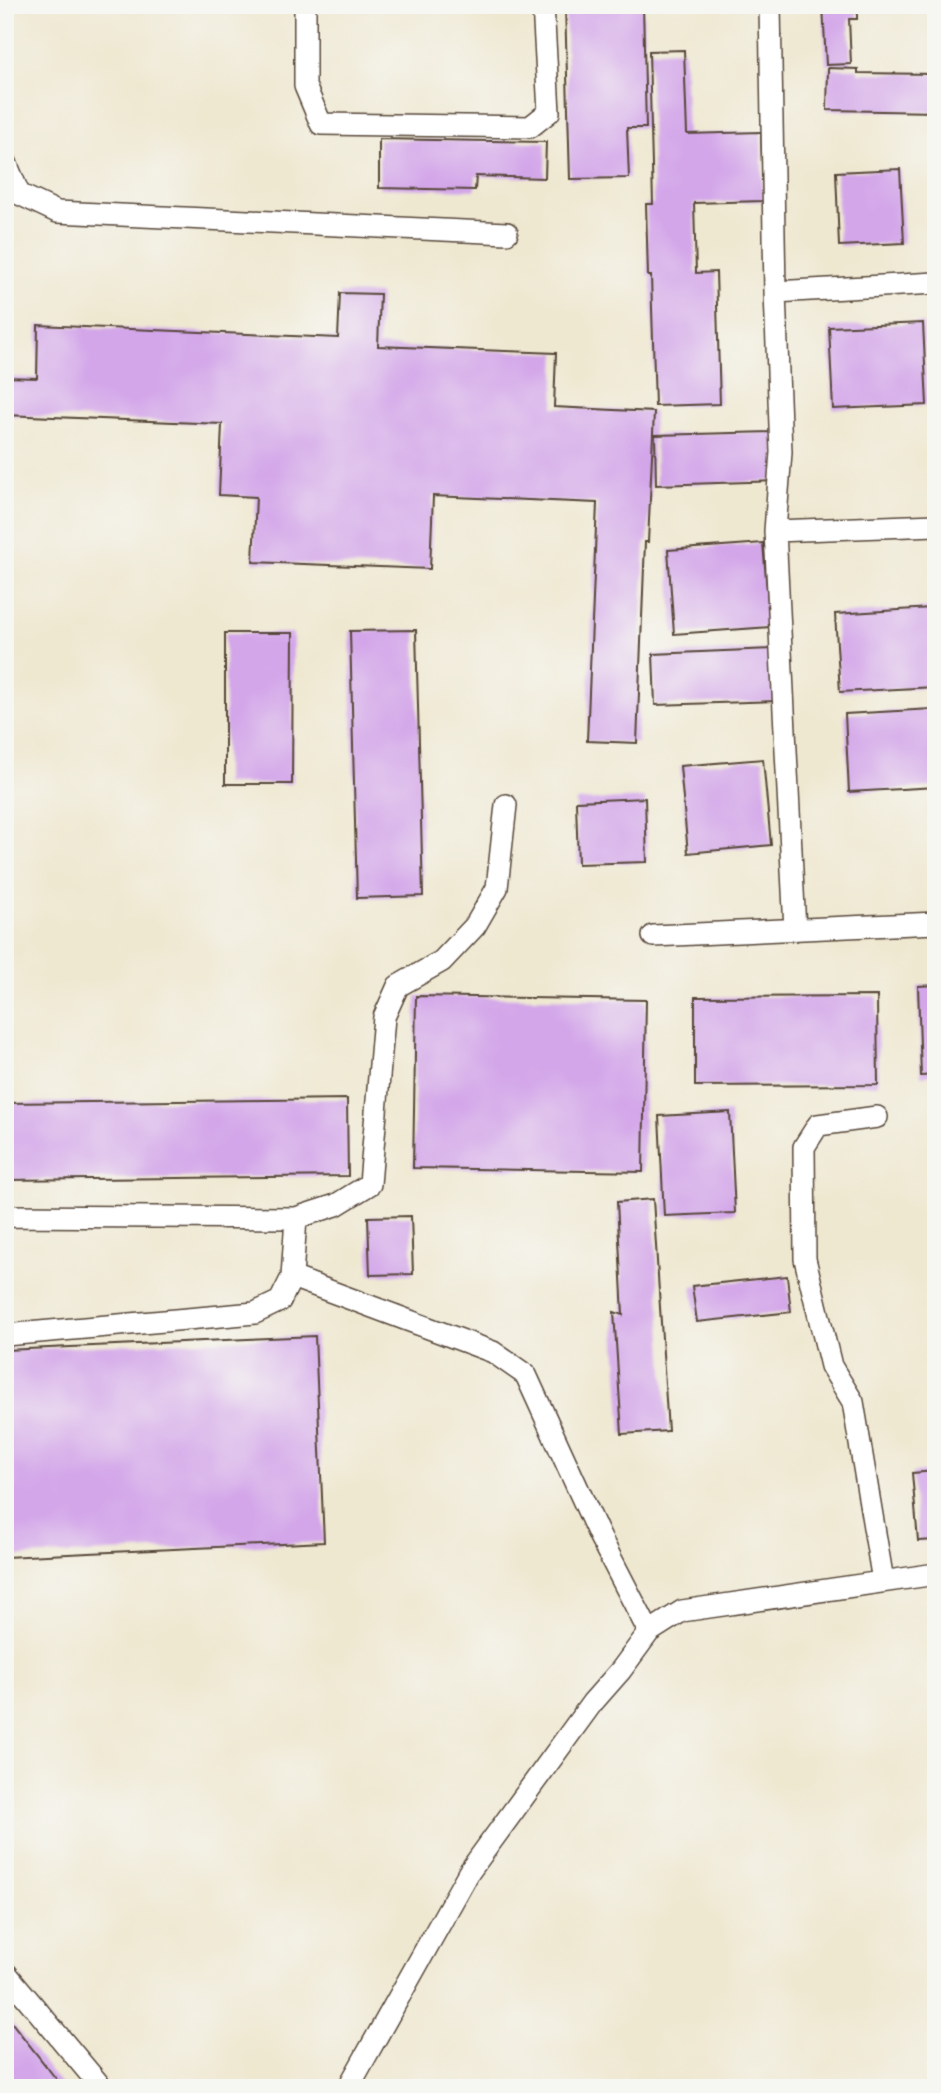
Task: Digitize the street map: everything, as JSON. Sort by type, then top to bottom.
[{"type":"lane","points":[[305,5],[305,86],[321,124],[530,127],[549,112],[543,5]]},
{"type":"lane","points":[[770,5],[781,452],[775,531],[795,930]]},
{"type":"lane","points":[[5,160],[19,194],[57,212],[506,233]]},
{"type":"lane","points":[[775,292],[936,283]]},
{"type":"lane","points":[[775,531],[936,525]]},
{"type":"lane","points":[[5,1218],[296,1218],[336,1205],[370,1184],[384,1017],[398,986],[442,961],[475,926],[497,888],[506,806]]},
{"type":"lane","points":[[653,936],[936,923]]},
{"type":"lane","points":[[877,1117],[818,1125],[804,1147],[805,1259],[831,1366],[853,1402],[883,1581]]},
{"type":"lane","points":[[5,1335],[255,1313],[280,1301],[292,1277],[296,1218]]},
{"type":"lane","points":[[292,1277],[494,1352],[526,1375],[600,1537],[649,1632]]},
{"type":"lane","points":[[348,2088],[469,1872],[592,1703],[649,1632],[682,1611],[936,1574]]},
{"type":"lane","points":[[5,1972],[102,2088]]},
{"type":"building","points":[[565,5],[643,5],[646,128],[627,128],[629,178],[570,179]]},
{"type":"building","points":[[823,5],[857,5],[857,19],[849,19],[851,64],[826,65]]},
{"type":"building","points":[[684,50],[687,134],[761,132],[763,201],[694,203],[696,273],[716,272],[720,404],[655,406],[646,204],[653,204],[649,51]]},
{"type":"building","points":[[828,68],[858,69],[858,73],[936,74],[936,112],[827,110]]},
{"type":"building","points":[[379,139],[546,142],[545,178],[476,176],[475,190],[379,188]]},
{"type":"building","points":[[900,169],[904,243],[839,246],[836,172]]},
{"type":"building","points":[[340,293],[380,294],[378,346],[556,353],[554,407],[654,412],[648,542],[645,542],[637,743],[587,741],[597,503],[433,496],[430,569],[253,562],[256,497],[219,495],[222,424],[5,415],[5,377],[37,378],[38,325],[338,338]]},
{"type":"building","points":[[923,323],[927,405],[833,409],[829,327]]},
{"type":"building","points":[[775,432],[776,481],[656,485],[655,435]]},
{"type":"building","points":[[763,543],[770,627],[674,634],[668,550]]},
{"type":"building","points":[[931,608],[935,687],[840,692],[835,614]]},
{"type":"building","points":[[416,630],[423,896],[357,898],[350,631]]},
{"type":"building","points":[[225,633],[293,633],[292,784],[225,784]]},
{"type":"building","points":[[775,649],[777,701],[655,705],[653,654]]},
{"type":"building","points":[[932,709],[936,787],[849,792],[845,714]]},
{"type":"building","points":[[763,759],[771,845],[688,853],[680,766]]},
{"type":"building","points":[[645,798],[647,862],[578,864],[576,801]]},
{"type":"building","points":[[936,985],[936,1075],[921,1076],[918,986]]},
{"type":"building","points":[[416,996],[646,1000],[643,1172],[413,1168]]},
{"type":"building","points":[[877,996],[878,1085],[695,1086],[695,997]]},
{"type":"building","points":[[347,1099],[348,1176],[5,1180],[5,1103]]},
{"type":"building","points":[[730,1112],[735,1213],[664,1216],[659,1116]]},
{"type":"building","points":[[653,1199],[668,1431],[622,1434],[614,1312],[623,1315],[617,1202]]},
{"type":"building","points":[[411,1216],[413,1274],[370,1275],[368,1217]]},
{"type":"building","points":[[787,1276],[791,1312],[697,1322],[692,1286]]},
{"type":"building","points":[[315,1336],[324,1542],[5,1557],[5,1350]]},
{"type":"building","points":[[936,1471],[936,1540],[918,1541],[912,1473]]},
{"type":"building","points":[[5,2014],[57,2080],[63,2088],[5,2088]]}]
